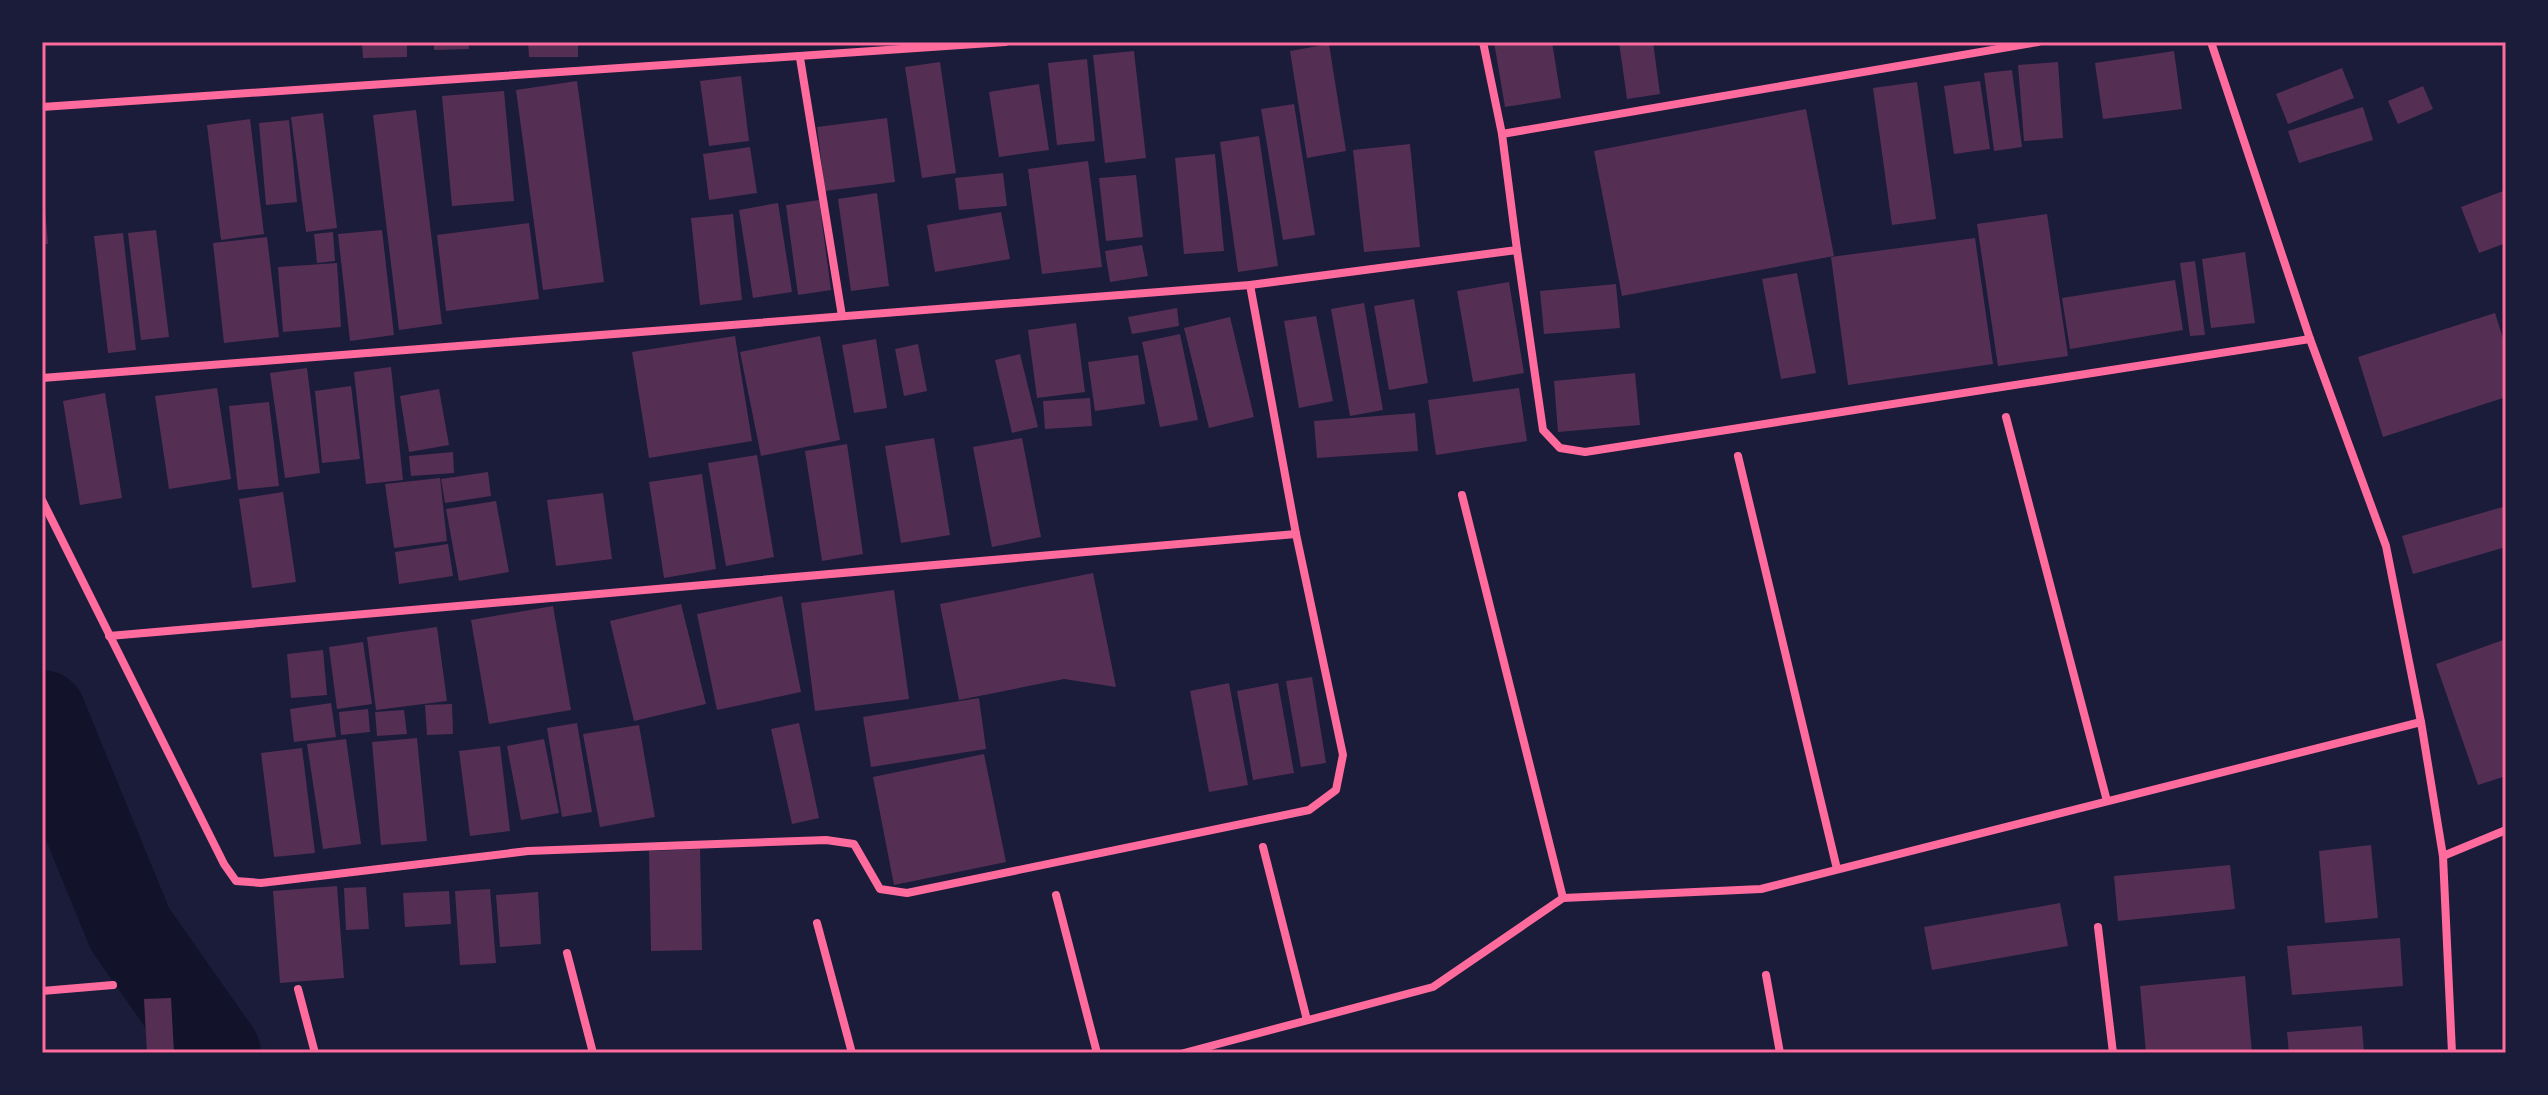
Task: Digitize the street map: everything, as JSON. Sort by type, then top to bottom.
[{"type":"street","points":[[42,107],[1005,42]]},
{"type":"street","points":[[1483,42],[1502,134],[1543,430],[1560,448],[1585,452],[2310,339]]},
{"type":"street","points":[[1502,134],[2038,42]]},
{"type":"street","points":[[2211,42],[2310,339],[2386,546],[2421,722],[2443,856],[2452,1053]]},
{"type":"street","points":[[800,58],[842,316]]},
{"type":"street","points":[[42,378],[1250,285],[1517,250]]},
{"type":"street","points":[[42,500],[224,864],[236,881],[261,883],[528,851],[826,840],[854,844],[880,889],[907,893],[1309,810],[1336,790],[1343,755],[1296,534],[1250,285]]},
{"type":"street","points":[[2006,417],[2107,801]]},
{"type":"street","points":[[1738,456],[1837,869]]},
{"type":"street","points":[[1462,495],[1563,898]]},
{"type":"street","points":[[109,636],[1296,534]]},
{"type":"street","points":[[1184,1053],[1433,987],[1563,898],[1761,889],[2421,722]]},
{"type":"street","points":[[2443,856],[2506,830]]},
{"type":"street","points":[[1263,847],[1307,1020]]},
{"type":"street","points":[[1056,895],[1097,1053]]},
{"type":"street","points":[[817,923],[852,1053]]},
{"type":"street","points":[[2098,927],[2113,1053]]},
{"type":"street","points":[[567,953],[593,1053]]},
{"type":"street","points":[[1766,975],[1780,1053]]},
{"type":"street","points":[[42,991],[113,985]]},
{"type":"street","points":[[298,989],[315,1053]]},
{"type":"building","points":[[362,42],[407,42],[407,57],[363,58]]},
{"type":"building","points":[[434,42],[468,42],[469,49],[434,50]]},
{"type":"building","points":[[528,42],[578,42],[578,57],[529,57]]},
{"type":"building","points":[[1494,42],[1552,42],[1561,98],[1505,107]]},
{"type":"building","points":[[1619,42],[1653,42],[1660,94],[1627,99]]},
{"type":"building","points":[[1329,44],[1346,151],[1307,158],[1290,51]]},
{"type":"building","points":[[1134,51],[1146,158],[1105,163],[1093,55]]},
{"type":"building","points":[[2174,51],[2182,109],[2103,119],[2095,63]]},
{"type":"building","points":[[1087,59],[1095,141],[1057,145],[1048,63]]},
{"type":"building","points":[[940,62],[956,173],[922,178],[905,67]]},
{"type":"building","points":[[2058,62],[2063,138],[2024,141],[2018,65]]},
{"type":"building","points":[[2342,68],[2354,98],[2288,124],[2276,94]]},
{"type":"building","points":[[2012,70],[2022,147],[1994,151],[1984,73]]},
{"type":"building","points":[[741,76],[749,141],[709,146],[700,81]]},
{"type":"building","points":[[577,81],[604,282],[543,290],[516,90]]},
{"type":"building","points":[[1980,81],[1990,149],[1954,154],[1944,86]]},
{"type":"building","points":[[1917,82],[1936,219],[1892,225],[1873,88]]},
{"type":"building","points":[[1039,84],[1049,150],[999,157],[989,92]]},
{"type":"building","points":[[2423,86],[2433,109],[2398,124],[2388,101]]},
{"type":"building","points":[[504,91],[514,201],[452,206],[442,96]]},
{"type":"building","points":[[1294,104],[1315,235],[1283,240],[1261,109]]},
{"type":"building","points":[[2363,107],[2373,140],[2299,163],[2288,131]]},
{"type":"building","points":[[1806,109],[1834,256],[1622,296],[1594,151]]},
{"type":"building","points":[[416,110],[442,324],[399,330],[373,115]]},
{"type":"building","points":[[323,113],[337,228],[306,232],[291,117]]},
{"type":"building","points":[[887,118],[895,182],[825,191],[817,127]]},
{"type":"building","points":[[250,119],[264,234],[221,240],[207,125]]},
{"type":"building","points":[[289,120],[297,202],[266,205],[259,123]]},
{"type":"building","points":[[1259,136],[1278,266],[1238,272],[1220,142]]},
{"type":"building","points":[[1410,144],[1420,247],[1364,252],[1353,150]]},
{"type":"building","points":[[750,147],[757,193],[709,200],[703,154]]},
{"type":"building","points":[[1215,154],[1224,251],[1184,254],[1175,158]]},
{"type":"building","points":[[1088,161],[1102,267],[1042,274],[1028,169]]},
{"type":"building","points":[[1003,173],[1007,206],[959,210],[955,178]]},
{"type":"building","points":[[42,175],[48,244],[42,244]]},
{"type":"building","points":[[1136,175],[1143,237],[1106,241],[1099,178]]},
{"type":"building","points":[[2506,190],[2506,243],[2479,253],[2461,207]]},
{"type":"building","points":[[877,193],[889,286],[851,291],[838,199]]},
{"type":"building","points":[[819,200],[831,290],[798,295],[786,205]]},
{"type":"building","points":[[778,203],[792,292],[753,298],[739,210]]},
{"type":"building","points":[[1001,212],[1010,259],[935,272],[927,225]]},
{"type":"building","points":[[733,214],[742,300],[700,305],[691,218]]},
{"type":"building","points":[[2047,214],[2068,356],[1998,366],[1977,224]]},
{"type":"building","points":[[529,223],[539,299],[446,311],[437,235]]},
{"type":"building","points":[[156,230],[169,337],[141,340],[128,233]]},
{"type":"building","points":[[382,230],[394,335],[350,341],[338,234]]},
{"type":"building","points":[[333,232],[335,261],[317,263],[314,234]]},
{"type":"building","points":[[123,233],[136,350],[108,353],[94,236]]},
{"type":"building","points":[[267,237],[279,337],[224,343],[213,243]]},
{"type":"building","points":[[1975,238],[1993,364],[1848,385],[1831,257]]},
{"type":"building","points":[[1142,245],[1148,276],[1110,282],[1105,251]]},
{"type":"building","points":[[2245,252],[2255,323],[2211,328],[2202,259]]},
{"type":"building","points":[[2195,261],[2205,335],[2190,336],[2180,263]]},
{"type":"building","points":[[337,263],[341,327],[283,332],[278,267]]},
{"type":"building","points":[[1797,273],[1816,373],[1781,379],[1762,279]]},
{"type":"building","points":[[2175,280],[2183,330],[2070,349],[2062,298]]},
{"type":"building","points":[[1509,282],[1524,373],[1473,382],[1457,291]]},
{"type":"building","points":[[1616,284],[1620,328],[1544,334],[1540,291]]},
{"type":"building","points":[[1414,299],[1428,383],[1389,390],[1374,306]]},
{"type":"building","points":[[1364,303],[1383,410],[1350,416],[1331,309]]},
{"type":"building","points":[[1177,308],[1179,326],[1132,334],[1128,317]]},
{"type":"building","points":[[2495,313],[2506,348],[2506,397],[2383,437],[2358,357]]},
{"type":"building","points":[[1316,316],[1333,401],[1299,408],[1284,321]]},
{"type":"building","points":[[1230,317],[1254,417],[1209,428],[1184,328]]},
{"type":"building","points":[[1076,323],[1085,392],[1037,398],[1028,330]]},
{"type":"building","points":[[1180,334],[1198,420],[1160,427],[1142,342]]},
{"type":"building","points":[[735,336],[752,441],[649,458],[632,352]]},
{"type":"building","points":[[820,336],[840,440],[761,456],[740,352]]},
{"type":"building","points":[[876,339],[887,408],[854,413],[842,345]]},
{"type":"building","points":[[918,344],[927,391],[904,396],[895,349]]},
{"type":"building","points":[[1020,354],[1038,427],[1012,433],[995,360]]},
{"type":"building","points":[[1138,355],[1145,404],[1095,411],[1088,362]]},
{"type":"building","points":[[391,367],[403,480],[366,484],[354,372]]},
{"type":"building","points":[[307,368],[320,473],[285,478],[270,373]]},
{"type":"building","points":[[1635,373],[1640,425],[1558,432],[1554,381]]},
{"type":"building","points":[[351,386],[360,459],[322,463],[315,391]]},
{"type":"building","points":[[217,388],[231,479],[169,489],[155,396]]},
{"type":"building","points":[[1519,388],[1527,441],[1436,455],[1428,400]]},
{"type":"building","points":[[439,389],[449,445],[409,452],[400,396]]},
{"type":"building","points":[[105,393],[122,498],[80,505],[63,401]]},
{"type":"building","points":[[1090,398],[1092,426],[1045,429],[1043,401]]},
{"type":"building","points":[[269,402],[279,486],[238,490],[229,406]]},
{"type":"building","points":[[1415,413],[1418,451],[1317,458],[1314,421]]},
{"type":"building","points":[[934,438],[950,535],[901,543],[885,446]]},
{"type":"building","points":[[1022,438],[1041,537],[992,547],[973,447]]},
{"type":"building","points":[[847,444],[863,554],[822,561],[805,451]]},
{"type":"building","points":[[453,452],[454,473],[411,476],[409,456]]},
{"type":"building","points":[[757,455],[774,557],[726,566],[708,463]]},
{"type":"building","points":[[488,472],[491,496],[445,503],[441,479]]},
{"type":"building","points":[[702,474],[716,569],[664,578],[649,482]]},
{"type":"building","points":[[440,478],[447,541],[394,548],[385,484]]},
{"type":"building","points":[[283,492],[296,582],[252,588],[239,499]]},
{"type":"building","points":[[603,493],[612,559],[556,566],[547,500]]},
{"type":"building","points":[[496,501],[509,572],[459,581],[446,509]]},
{"type":"building","points":[[2506,506],[2506,547],[2413,574],[2402,536]]},
{"type":"building","points":[[448,544],[453,576],[399,584],[395,552]]},
{"type":"building","points":[[1093,573],[1116,687],[1064,679],[959,700],[940,604]]},
{"type":"building","points":[[894,590],[909,699],[815,711],[801,603]]},
{"type":"building","points":[[782,596],[801,692],[717,710],[697,614]]},
{"type":"building","points":[[681,604],[706,704],[634,721],[610,621]]},
{"type":"building","points":[[553,606],[571,710],[489,724],[471,620]]},
{"type":"building","points":[[437,627],[447,701],[376,710],[367,637]]},
{"type":"building","points":[[2506,639],[2506,776],[2478,785],[2436,664]]},
{"type":"building","points":[[363,642],[372,704],[337,709],[329,647]]},
{"type":"building","points":[[323,650],[327,695],[291,698],[287,654]]},
{"type":"building","points":[[1312,677],[1326,763],[1301,767],[1286,681]]},
{"type":"building","points":[[1229,683],[1248,785],[1209,792],[1190,691]]},
{"type":"building","points":[[1278,683],[1294,773],[1253,780],[1237,691]]},
{"type":"building","points":[[979,698],[986,749],[871,767],[863,717]]},
{"type":"building","points":[[331,703],[336,737],[294,742],[290,709]]},
{"type":"building","points":[[452,704],[453,734],[427,735],[425,705]]},
{"type":"building","points":[[368,709],[370,732],[341,735],[339,712]]},
{"type":"building","points":[[404,710],[407,734],[377,736],[375,712]]},
{"type":"building","points":[[577,723],[592,812],[562,817],[547,728]]},
{"type":"building","points":[[799,723],[819,818],[792,824],[771,729]]},
{"type":"building","points":[[639,725],[655,817],[600,827],[583,734]]},
{"type":"building","points":[[417,738],[427,841],[381,845],[372,742]]},
{"type":"building","points":[[346,739],[361,844],[323,849],[307,744]]},
{"type":"building","points":[[544,739],[559,813],[521,820],[507,746]]},
{"type":"building","points":[[500,746],[510,831],[470,836],[459,751]]},
{"type":"building","points":[[302,748],[315,853],[274,857],[261,753]]},
{"type":"building","points":[[984,754],[1006,862],[894,885],[873,777]]},
{"type":"building","points":[[2371,845],[2378,918],[2325,923],[2319,851]]},
{"type":"building","points":[[700,849],[702,950],[651,951],[649,851]]},
{"type":"building","points":[[2230,865],[2235,909],[2118,921],[2114,876]]},
{"type":"building","points":[[337,886],[344,978],[280,983],[273,891]]},
{"type":"building","points":[[366,887],[369,929],[346,930],[344,888]]},
{"type":"building","points":[[490,889],[496,963],[460,965],[455,891]]},
{"type":"building","points":[[449,891],[451,924],[405,927],[403,893]]},
{"type":"building","points":[[538,892],[541,944],[500,947],[496,895]]},
{"type":"building","points":[[2060,903],[2068,946],[1932,970],[1924,927]]},
{"type":"building","points":[[2400,938],[2403,986],[2292,995],[2287,946]]},
{"type":"building","points":[[2245,976],[2252,1053],[2146,1053],[2140,986]]},
{"type":"building","points":[[171,998],[174,1053],[147,1053],[144,999]]},
{"type":"building","points":[[2362,1026],[2364,1053],[2289,1053],[2287,1032]]},
{"type":"waterway","points":[[42,714],[130,929],[217,1053]]}]
